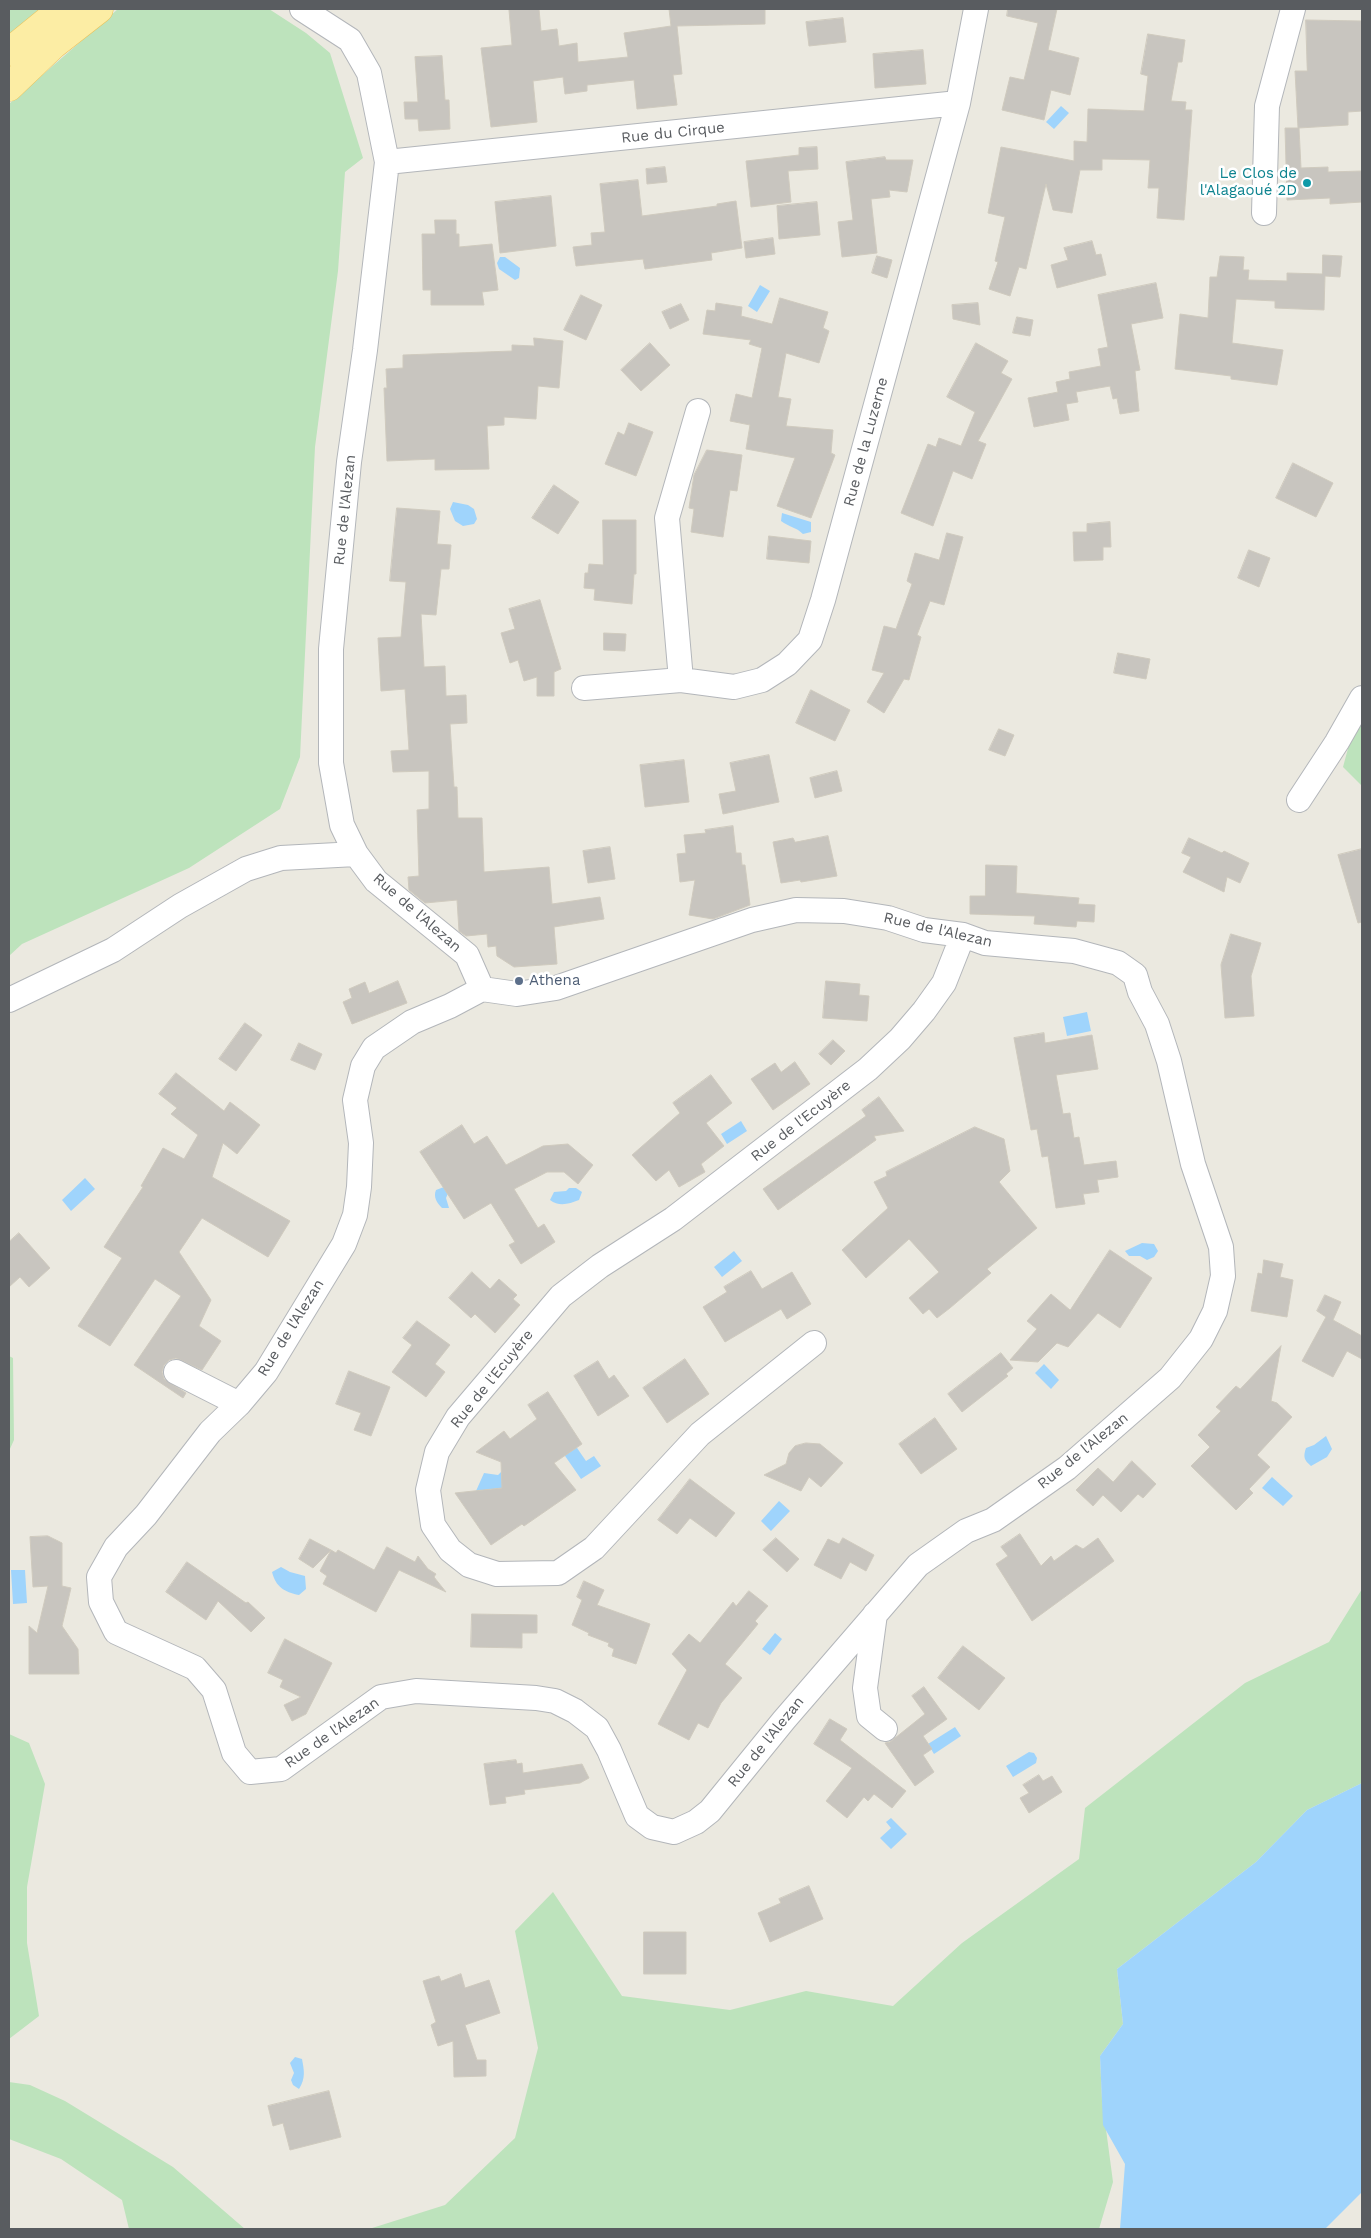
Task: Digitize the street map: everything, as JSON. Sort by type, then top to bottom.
[{"type":"main road","points":[[9,52],[62,9]]},
{"type":"main road","points":[[9,87],[53,45],[99,9]]},
{"type":"street","name":"Rue de l'Alezan","points":[[302,9],[350,40],[369,73],[387,162],[365,350],[349,462],[331,649],[330,763],[342,825],[356,854],[376,881],[467,955],[482,989]]},
{"type":"street","name":"Rue de la Luzerne","points":[[584,688],[681,680],[734,687],[762,680],[786,664],[810,640],[823,600],[958,103],[976,9]]},
{"type":"street","points":[[1264,213],[1267,106],[1293,9]]},
{"type":"street","name":"Rue du Cirque","points":[[387,162],[958,103]]},
{"type":"street","points":[[681,680],[667,518],[698,411]]},
{"type":"street","points":[[1299,800],[1337,742],[1362,698]]},
{"type":"street","points":[[9,1000],[113,950],[180,906],[246,869],[281,858],[356,854]]},
{"type":"street","name":"Rue de l'Alezan","points":[[796,910],[844,911],[888,918],[924,930],[963,935],[985,943],[1074,951],[1118,963],[1135,975],[1140,992],[1157,1024],[1169,1061],[1193,1164],[1221,1246],[1223,1276],[1215,1311],[1201,1339],[1170,1378],[1067,1468],[993,1520],[966,1531],[918,1566],[784,1720],[710,1811],[696,1822],[674,1832],[652,1827],[637,1816],[610,1750],[597,1728],[575,1711],[555,1701],[536,1698],[416,1691],[381,1697],[281,1769],[250,1772],[234,1753],[214,1690],[195,1668],[116,1632],[101,1602],[99,1576],[116,1547],[146,1515],[210,1432],[239,1404],[266,1372],[341,1249],[355,1216],[361,1143],[355,1100],[363,1066],[374,1048],[412,1022],[450,1006],[482,989],[517,994],[556,988],[752,920],[796,910]]},
{"type":"street","name":"Rue de l'Ecuyère","points":[[814,1343],[700,1434],[594,1548],[558,1573],[497,1574],[469,1566],[450,1550],[433,1525],[428,1490],[437,1452],[458,1417],[561,1296],[600,1266],[673,1220],[868,1069],[900,1039],[924,1011],[944,983],[963,935]]},
{"type":"street","points":[[176,1372],[239,1404]]},
{"type":"street","points":[[875,1614],[865,1688],[870,1716],[885,1729]]},
{"type":"green space","points":[[9,9],[48,9],[9,39]]},
{"type":"green space","points":[[118,9],[269,9],[306,33],[330,53],[363,158],[345,172],[338,271],[315,447],[300,757],[280,809],[189,868],[22,944],[9,956],[9,104]]},
{"type":"green space","points":[[1362,716],[1362,786],[1343,767],[1353,730]]},
{"type":"green space","points":[[9,1356],[13,1358],[14,1440],[9,1451]]},
{"type":"green space","points":[[1362,1589],[1362,1783],[1307,1810],[1256,1862],[1117,1969],[1123,2024],[1100,2056],[1102,2099],[1113,2182],[1099,2229],[369,2229],[445,2205],[515,2138],[538,2048],[515,1931],[553,1892],[622,1996],[730,2010],[806,1991],[893,2006],[962,1943],[1079,1859],[1085,1808],[1245,1683],[1329,1642]]},
{"type":"green space","points":[[9,1734],[29,1743],[45,1784],[27,1887],[27,1943],[39,2016],[9,2039]]},
{"type":"green space","points":[[9,2082],[30,2085],[65,2101],[173,2167],[245,2229],[129,2229],[122,2200],[61,2159],[9,2139]]},
{"type":"water","points":[[1061,106],[1069,113],[1054,129],[1046,122]]},
{"type":"water","points":[[500,257],[505,257],[520,268],[519,278],[515,280],[499,269],[497,263]]},
{"type":"water","points":[[760,285],[770,291],[757,312],[748,306]]},
{"type":"water","points":[[453,502],[468,505],[474,509],[477,519],[474,524],[463,526],[455,521],[450,509]]},
{"type":"water","points":[[782,513],[811,522],[811,532],[803,534],[784,523],[781,521]]},
{"type":"water","points":[[1087,1012],[1091,1031],[1067,1036],[1063,1017]]},
{"type":"water","points":[[741,1121],[747,1131],[727,1144],[721,1134]]},
{"type":"water","points":[[85,1178],[95,1189],[71,1211],[62,1200]]},
{"type":"water","points":[[452,1184],[446,1198],[449,1208],[442,1208],[436,1200],[436,1190]]},
{"type":"water","points":[[569,1188],[576,1188],[582,1192],[579,1200],[568,1204],[560,1204],[550,1200],[554,1192],[566,1191]]},
{"type":"water","points":[[1142,1243],[1154,1244],[1158,1251],[1154,1257],[1147,1260],[1140,1256],[1129,1256],[1125,1251]]},
{"type":"water","points":[[734,1251],[742,1261],[722,1277],[714,1267]]},
{"type":"water","points":[[1044,1364],[1059,1380],[1051,1389],[1035,1373]]},
{"type":"water","points":[[1326,1436],[1332,1449],[1327,1457],[1311,1466],[1305,1458],[1306,1448],[1314,1445]]},
{"type":"water","points":[[575,1445],[586,1461],[594,1456],[601,1466],[581,1479],[563,1453]]},
{"type":"water","points":[[508,1465],[522,1486],[476,1491],[484,1473],[498,1475]]},
{"type":"water","points":[[1272,1477],[1293,1496],[1283,1506],[1262,1488]]},
{"type":"water","points":[[779,1501],[790,1511],[771,1531],[761,1521]]},
{"type":"water","points":[[281,1567],[290,1572],[305,1576],[306,1589],[299,1595],[281,1588],[272,1572]]},
{"type":"water","points":[[11,1570],[25,1570],[27,1603],[13,1604]]},
{"type":"water","points":[[775,1633],[782,1639],[770,1655],[762,1649]]},
{"type":"water","points":[[955,1727],[961,1736],[934,1754],[928,1744]]},
{"type":"water","points":[[1029,1752],[1034,1753],[1037,1758],[1036,1763],[1013,1777],[1006,1766]]},
{"type":"water","points":[[1362,1783],[1362,2192],[1325,2229],[1120,2229],[1125,2164],[1103,2125],[1100,2056],[1123,2024],[1117,1969],[1256,1862],[1307,1810]]},
{"type":"water","points":[[891,1818],[907,1834],[891,1849],[880,1838],[891,1828],[886,1822]]},
{"type":"water","points":[[295,2057],[302,2059],[304,2074],[299,2089],[293,2085],[291,2080],[294,2073],[290,2063]]},
{"type":"building","points":[[539,9],[541,31],[557,29],[559,46],[577,43],[578,62],[628,57],[624,33],[671,26],[669,9],[765,9],[765,24],[677,26],[682,74],[673,75],[677,105],[637,109],[634,80],[587,85],[587,91],[565,94],[563,77],[533,81],[537,122],[491,127],[481,48],[512,45],[509,10]]},
{"type":"building","points":[[1008,9],[1057,9],[1048,50],[1079,58],[1070,95],[1051,90],[1044,120],[1002,110],[1010,77],[1024,80],[1038,23],[1007,16]]},
{"type":"building","points":[[843,18],[846,42],[809,46],[806,22]]},
{"type":"building","points":[[1306,20],[1362,21],[1362,111],[1348,112],[1348,125],[1299,128],[1301,168],[1328,167],[1328,172],[1362,171],[1362,202],[1330,204],[1330,198],[1287,200],[1285,128],[1298,128],[1295,71],[1307,71]]},
{"type":"building","points":[[1148,34],[1185,40],[1182,62],[1178,62],[1171,101],[1186,102],[1185,110],[1192,110],[1184,220],[1157,218],[1159,188],[1148,188],[1150,160],[1102,159],[1102,170],[1080,170],[1072,213],[1053,210],[1046,184],[1026,269],[1019,267],[1010,296],[989,289],[998,262],[995,261],[1005,217],[988,213],[1001,147],[1074,161],[1074,141],[1087,142],[1088,109],[1144,111],[1148,76],[1141,74]]},
{"type":"building","points":[[923,50],[926,84],[875,88],[873,54]]},
{"type":"building","points":[[442,56],[445,100],[449,100],[450,129],[419,131],[418,119],[405,119],[404,102],[418,102],[415,57]]},
{"type":"building","points":[[817,147],[818,169],[788,171],[791,202],[751,207],[746,161],[799,155],[799,148]]},
{"type":"building","points":[[885,157],[886,160],[913,160],[907,192],[889,190],[890,197],[871,199],[877,253],[842,257],[838,222],[853,220],[846,162]]},
{"type":"building","points":[[665,167],[667,182],[647,184],[646,169]]},
{"type":"building","points":[[638,180],[642,216],[717,206],[717,204],[736,201],[742,248],[711,253],[712,260],[645,269],[643,259],[576,266],[573,247],[592,245],[591,233],[605,232],[600,184]]},
{"type":"building","points":[[551,196],[556,246],[500,253],[495,202]]},
{"type":"building","points":[[817,202],[820,235],[779,239],[777,206]]},
{"type":"building","points":[[435,220],[456,220],[456,234],[459,234],[459,247],[492,244],[498,290],[482,292],[484,305],[431,305],[431,290],[423,290],[422,234],[435,234]]},
{"type":"building","points":[[773,238],[775,254],[746,258],[744,242]]},
{"type":"building","points":[[1092,241],[1096,255],[1101,254],[1106,275],[1057,288],[1051,265],[1068,260],[1064,248]]},
{"type":"building","points":[[1323,255],[1342,256],[1340,277],[1325,276],[1324,310],[1275,308],[1275,301],[1236,299],[1232,343],[1283,350],[1277,385],[1231,379],[1231,376],[1175,369],[1180,314],[1208,318],[1210,277],[1217,277],[1220,256],[1244,257],[1243,270],[1249,270],[1248,280],[1287,281],[1287,273],[1322,274]]},
{"type":"building","points":[[877,256],[892,260],[887,278],[872,273]]},
{"type":"building","points":[[1156,283],[1163,318],[1131,324],[1140,370],[1135,371],[1139,411],[1120,414],[1117,398],[1113,399],[1110,386],[1076,392],[1078,402],[1066,404],[1069,420],[1034,427],[1028,398],[1058,392],[1056,382],[1070,379],[1069,372],[1101,366],[1098,349],[1108,347],[1098,295]]},
{"type":"building","points":[[581,295],[602,305],[586,340],[564,330]]},
{"type":"building","points":[[780,298],[828,312],[823,328],[829,331],[819,363],[786,353],[778,397],[791,399],[786,426],[833,430],[831,453],[835,455],[811,518],[777,506],[795,458],[746,449],[750,425],[730,421],[736,394],[752,398],[762,348],[749,344],[751,340],[703,334],[707,310],[715,311],[716,303],[742,307],[741,316],[772,324]]},
{"type":"building","points":[[978,303],[980,325],[953,319],[952,305]]},
{"type":"building","points":[[681,304],[689,320],[670,329],[662,312]]},
{"type":"building","points":[[1017,317],[1033,320],[1030,336],[1013,333]]},
{"type":"building","points":[[534,338],[563,341],[559,388],[538,386],[536,419],[504,417],[504,425],[487,426],[489,469],[435,470],[435,459],[387,461],[384,388],[387,388],[386,369],[403,368],[403,355],[512,351],[512,345],[534,346]]},
{"type":"building","points":[[650,343],[670,365],[641,391],[621,370]]},
{"type":"building","points":[[976,343],[1008,361],[1001,373],[1012,379],[978,441],[986,444],[972,479],[953,471],[933,526],[901,513],[928,444],[936,447],[939,438],[961,446],[975,412],[947,397]]},
{"type":"building","points":[[629,423],[653,432],[636,476],[605,464],[618,432],[624,435]]},
{"type":"building","points":[[707,450],[742,455],[737,491],[730,490],[723,537],[691,532],[694,509],[689,508],[694,475]]},
{"type":"building","points":[[1293,463],[1333,483],[1316,517],[1276,498]]},
{"type":"building","points":[[554,485],[579,502],[558,534],[532,518]]},
{"type":"building","points":[[397,508],[440,511],[437,544],[451,545],[449,569],[441,569],[436,615],[421,614],[424,667],[445,666],[446,696],[466,695],[467,723],[450,724],[454,787],[457,787],[458,818],[482,818],[484,872],[549,867],[552,904],[600,897],[604,919],[554,927],[557,964],[514,967],[497,956],[496,946],[488,947],[487,934],[466,936],[459,931],[457,900],[425,903],[409,890],[408,877],[419,876],[417,810],[429,809],[429,771],[393,772],[391,751],[409,750],[405,689],[381,691],[378,638],[401,637],[406,582],[390,581]]},
{"type":"building","points":[[603,520],[636,520],[636,574],[634,574],[632,604],[594,600],[595,589],[584,588],[585,573],[588,573],[589,564],[603,565]]},
{"type":"building","points":[[1110,522],[1111,547],[1103,547],[1103,560],[1074,561],[1073,532],[1087,532],[1087,524]]},
{"type":"building","points":[[947,533],[963,537],[944,605],[930,601],[917,635],[921,637],[909,680],[904,679],[884,713],[867,702],[884,673],[872,670],[884,626],[896,629],[912,584],[907,581],[915,553],[939,560]]},
{"type":"building","points":[[769,536],[811,541],[809,563],[767,559]]},
{"type":"building","points":[[1249,550],[1270,558],[1259,587],[1238,578]]},
{"type":"building","points":[[540,600],[561,669],[554,672],[554,696],[537,696],[537,677],[524,681],[518,660],[510,663],[501,633],[515,629],[509,609]]},
{"type":"building","points":[[604,633],[626,634],[625,651],[604,650]]},
{"type":"building","points":[[1118,653],[1150,659],[1146,679],[1114,673]]},
{"type":"building","points":[[811,690],[850,710],[835,741],[796,723]]},
{"type":"building","points":[[999,729],[1014,735],[1005,756],[989,750]]},
{"type":"building","points":[[769,755],[779,802],[723,814],[719,794],[736,791],[730,763]]},
{"type":"building","points":[[684,760],[689,802],[645,807],[640,765]]},
{"type":"building","points":[[837,771],[842,791],[815,798],[810,778]]},
{"type":"building","points":[[733,826],[736,853],[741,853],[742,865],[745,865],[750,905],[713,919],[689,915],[695,880],[680,882],[677,854],[686,853],[684,835],[706,833],[705,830]]},
{"type":"building","points":[[828,836],[837,876],[781,883],[773,842],[793,838],[795,842]]},
{"type":"building","points":[[1189,838],[1249,863],[1240,883],[1227,877],[1224,892],[1183,872],[1191,857],[1182,853]]},
{"type":"building","points":[[610,847],[615,879],[588,883],[583,851]]},
{"type":"building","points":[[1362,849],[1362,922],[1358,923],[1338,855]]},
{"type":"building","points":[[986,865],[1017,866],[1016,893],[1079,898],[1078,904],[1095,905],[1094,922],[1077,921],[1076,927],[1034,924],[1035,916],[970,914],[970,896],[985,896]]},
{"type":"building","points":[[1231,934],[1261,943],[1251,976],[1254,1016],[1225,1018],[1221,965]]},
{"type":"building","points":[[398,981],[407,1003],[352,1024],[343,1002],[352,998],[349,989],[365,982],[369,993]]},
{"type":"building","points":[[826,981],[860,984],[859,995],[869,996],[867,1021],[823,1018]]},
{"type":"building","points":[[245,1023],[262,1035],[236,1071],[219,1059]]},
{"type":"building","points":[[1044,1033],[1045,1043],[1092,1035],[1098,1069],[1056,1075],[1063,1114],[1070,1113],[1074,1138],[1079,1137],[1084,1165],[1116,1161],[1118,1177],[1097,1180],[1099,1192],[1083,1194],[1085,1204],[1056,1208],[1048,1156],[1042,1157],[1037,1129],[1031,1130],[1014,1038]]},
{"type":"building","points":[[833,1040],[845,1051],[831,1065],[819,1054]]},
{"type":"building","points":[[299,1043],[322,1054],[315,1070],[291,1060]]},
{"type":"building","points":[[795,1062],[810,1084],[773,1110],[751,1079],[775,1063],[781,1072]]},
{"type":"building","points":[[176,1073],[224,1111],[230,1102],[260,1125],[237,1154],[223,1143],[212,1177],[290,1221],[268,1257],[202,1218],[179,1252],[211,1300],[199,1326],[221,1341],[202,1370],[176,1358],[169,1360],[164,1365],[162,1372],[164,1379],[186,1393],[183,1398],[134,1365],[181,1296],[155,1279],[110,1346],[78,1326],[122,1258],[104,1247],[143,1187],[141,1186],[163,1148],[184,1159],[198,1135],[171,1114],[177,1108],[159,1094]]},
{"type":"building","points":[[711,1075],[732,1103],[706,1123],[724,1146],[701,1164],[705,1172],[679,1187],[669,1170],[656,1181],[632,1155],[680,1113],[673,1103]]},
{"type":"building","points":[[879,1097],[904,1131],[874,1136],[876,1140],[778,1210],[763,1189],[866,1116],[862,1110]]},
{"type":"building","points":[[462,1125],[474,1144],[487,1136],[506,1165],[543,1146],[568,1144],[593,1165],[578,1184],[564,1172],[547,1172],[514,1189],[538,1228],[544,1224],[555,1242],[521,1264],[509,1245],[515,1242],[491,1203],[464,1219],[420,1152]]},
{"type":"building","points":[[975,1127],[1004,1139],[1010,1171],[999,1182],[1037,1228],[987,1269],[991,1273],[937,1318],[929,1309],[923,1314],[909,1298],[939,1272],[909,1239],[866,1278],[842,1250],[888,1208],[874,1182],[887,1176],[886,1172]]},
{"type":"building","points":[[19,1233],[50,1268],[29,1287],[20,1277],[9,1287],[9,1242]]},
{"type":"building","points":[[1110,1250],[1152,1278],[1120,1328],[1098,1313],[1068,1347],[1057,1343],[1038,1362],[1010,1360],[1037,1329],[1027,1321],[1051,1294],[1070,1310]]},
{"type":"building","points":[[1264,1260],[1283,1264],[1280,1277],[1293,1280],[1287,1317],[1251,1311],[1258,1273],[1262,1274]]},
{"type":"building","points":[[751,1271],[762,1289],[792,1272],[811,1304],[787,1319],[781,1309],[725,1342],[703,1307],[727,1292],[724,1287]]},
{"type":"building","points":[[472,1272],[490,1289],[499,1279],[517,1295],[513,1299],[520,1305],[495,1333],[475,1314],[471,1318],[449,1298]]},
{"type":"building","points":[[1325,1295],[1341,1302],[1333,1320],[1362,1336],[1362,1359],[1347,1351],[1333,1377],[1302,1361],[1326,1317],[1317,1311]]},
{"type":"building","points":[[417,1321],[450,1345],[435,1364],[445,1372],[426,1397],[392,1372],[412,1345],[403,1338]]},
{"type":"building","points":[[1281,1346],[1271,1401],[1277,1403],[1292,1417],[1257,1455],[1270,1467],[1249,1489],[1253,1493],[1236,1510],[1191,1466],[1210,1447],[1198,1435],[1221,1411],[1216,1407],[1236,1386],[1240,1389]]},
{"type":"building","points":[[1001,1353],[1013,1368],[1006,1374],[1008,1376],[962,1412],[948,1394]]},
{"type":"building","points":[[685,1359],[709,1394],[667,1423],[643,1388]]},
{"type":"building","points":[[598,1361],[609,1379],[614,1375],[629,1396],[598,1416],[574,1376]]},
{"type":"building","points":[[349,1371],[390,1387],[371,1436],[354,1430],[361,1413],[336,1404]]},
{"type":"building","points":[[548,1392],[582,1444],[554,1463],[576,1490],[524,1526],[522,1524],[491,1545],[455,1493],[502,1488],[501,1462],[476,1452],[504,1431],[510,1439],[537,1419],[528,1405]]},
{"type":"building","points":[[935,1418],[957,1449],[921,1474],[899,1444]]},
{"type":"building","points":[[806,1443],[820,1444],[843,1463],[821,1487],[809,1477],[801,1491],[764,1475],[786,1464],[789,1453],[795,1446]]},
{"type":"building","points":[[1132,1461],[1156,1484],[1143,1498],[1138,1494],[1121,1512],[1103,1495],[1093,1506],[1076,1490],[1098,1468],[1113,1482]]},
{"type":"building","points":[[690,1479],[735,1513],[716,1537],[690,1518],[677,1534],[658,1520]]},
{"type":"building","points":[[1020,1534],[1041,1566],[1051,1556],[1054,1561],[1076,1545],[1083,1549],[1098,1538],[1114,1561],[1032,1621],[996,1564],[1008,1556],[1001,1547]]},
{"type":"building","points":[[48,1536],[62,1543],[62,1586],[71,1588],[62,1626],[78,1649],[79,1674],[29,1674],[29,1626],[37,1633],[48,1586],[33,1587],[30,1537]]},
{"type":"building","points":[[776,1538],[799,1559],[787,1572],[763,1550]]},
{"type":"building","points":[[843,1538],[874,1555],[866,1571],[850,1562],[841,1579],[814,1565],[828,1539],[839,1544]]},
{"type":"building","points":[[310,1539],[331,1550],[313,1568],[299,1559]]},
{"type":"building","points":[[387,1547],[415,1562],[418,1556],[428,1569],[436,1574],[434,1577],[446,1592],[399,1570],[376,1612],[323,1584],[327,1576],[320,1571],[331,1550],[336,1553],[338,1550],[374,1570]]},
{"type":"building","points":[[187,1562],[246,1603],[248,1602],[265,1618],[251,1632],[218,1601],[206,1620],[166,1592]]},
{"type":"building","points":[[584,1581],[604,1590],[597,1605],[650,1624],[636,1664],[612,1656],[614,1649],[608,1646],[609,1643],[588,1635],[589,1633],[572,1625],[582,1600],[577,1597]]},
{"type":"building","points":[[749,1591],[768,1606],[755,1621],[758,1624],[725,1664],[742,1678],[721,1703],[708,1728],[698,1723],[689,1740],[658,1724],[687,1670],[672,1654],[689,1634],[700,1643],[733,1602],[736,1606]]},
{"type":"building","points":[[472,1614],[537,1615],[537,1633],[522,1633],[522,1648],[471,1647]]},
{"type":"building","points":[[285,1639],[332,1663],[306,1714],[292,1721],[284,1705],[301,1697],[280,1687],[283,1680],[268,1673]]},
{"type":"building","points":[[963,1646],[1005,1678],[979,1710],[938,1678]]},
{"type":"building","points":[[924,1687],[947,1719],[923,1736],[932,1749],[923,1755],[934,1772],[915,1786],[885,1743],[890,1742],[925,1714],[912,1696]]},
{"type":"building","points":[[830,1719],[847,1729],[840,1740],[906,1791],[892,1808],[874,1794],[868,1801],[864,1797],[847,1818],[826,1801],[852,1768],[814,1744]]},
{"type":"building","points":[[516,1760],[517,1764],[522,1763],[523,1773],[582,1764],[589,1778],[580,1783],[524,1790],[525,1794],[505,1797],[506,1803],[490,1805],[484,1764]]},
{"type":"building","points":[[1039,1775],[1043,1781],[1052,1776],[1062,1792],[1029,1813],[1020,1798],[1029,1793],[1023,1785]]},
{"type":"building","points":[[809,1886],[823,1919],[770,1942],[758,1913],[781,1903],[779,1899]]},
{"type":"building","points":[[644,1932],[686,1932],[686,1974],[644,1974]]},
{"type":"building","points":[[461,1974],[465,1988],[489,1980],[500,2013],[465,2025],[477,2060],[486,2060],[486,2076],[454,2077],[453,2041],[438,2046],[431,2025],[436,2022],[423,1981],[439,1976],[441,1981]]},
{"type":"building","points":[[329,2091],[341,2137],[290,2150],[283,2123],[273,2126],[268,2106]]},
{"type":"place","name":"Le Clos de l'Alagaoué 2D","points":[[1307,183]]},
{"type":"place","name":"Athena","points":[[519,981]]}]
